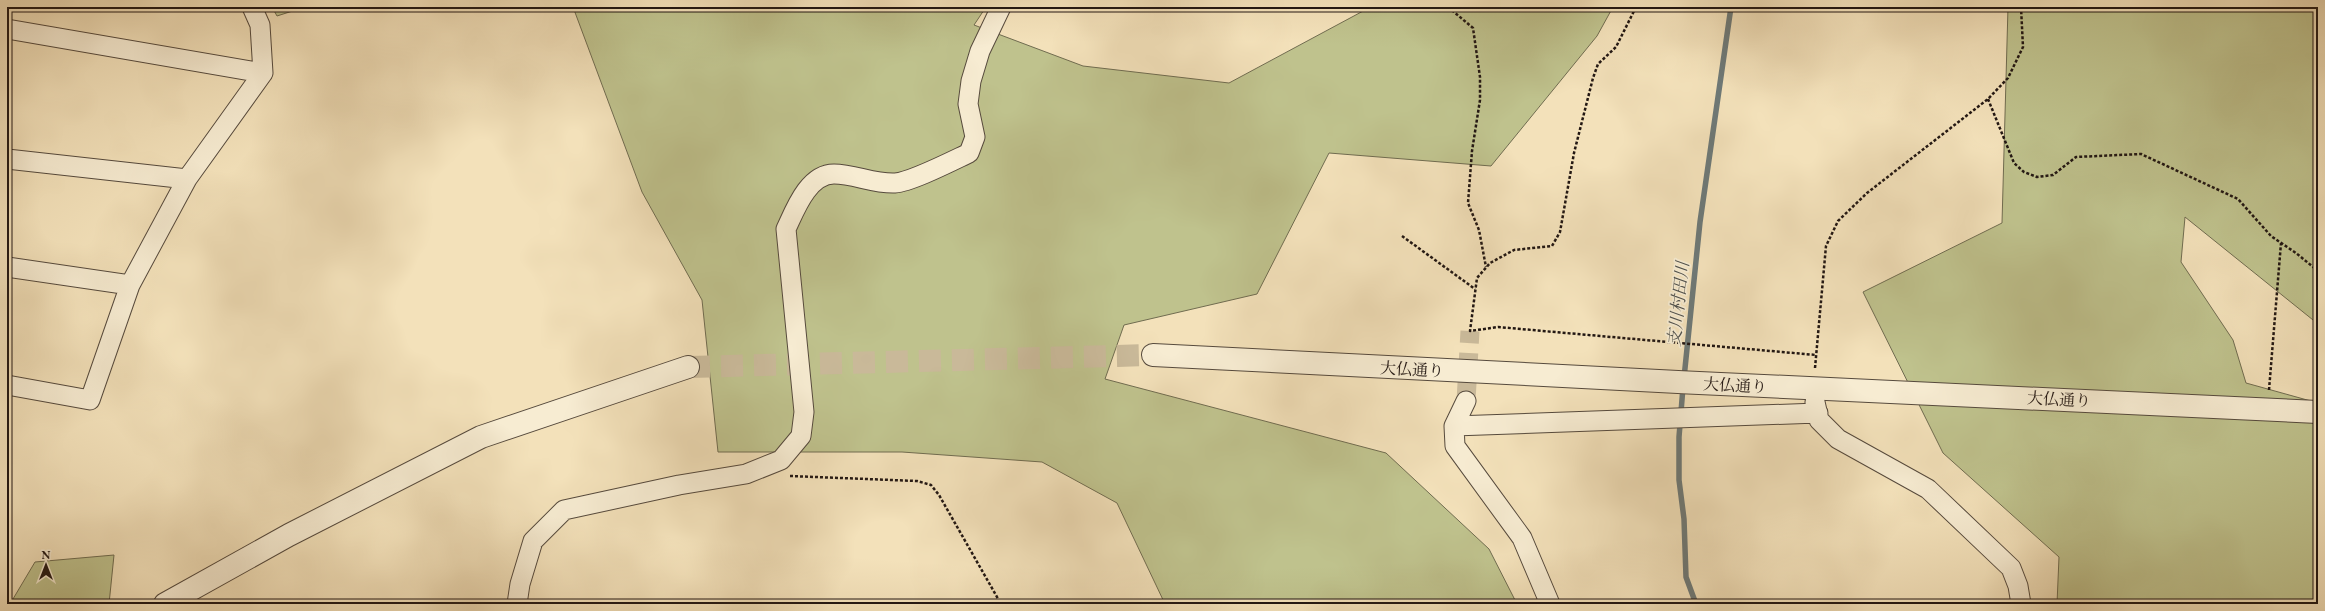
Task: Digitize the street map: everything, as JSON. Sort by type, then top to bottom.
[{"type":"street","points":[[7,385],[90,400],[130,285],[186,179],[263,73],[260,24],[252,7]]},
{"type":"street","points":[[518,604],[520,584],[533,541],[564,510],[679,485],[746,474],[781,460],[801,436],[804,412],[786,229],[798,204],[812,183],[833,174],[862,180],[896,183],[969,153],[975,137],[968,104],[971,81],[980,51],[1001,7]]},
{"type":"street","points":[[7,29],[263,73]]},
{"type":"street","points":[[7,159],[186,179]]},
{"type":"street","points":[[7,267],[130,285]]},
{"type":"street","name":"大仏通り","points":[[1153,355],[1660,382],[2018,396],[2318,412]]},
{"type":"street","points":[[165,604],[289,535],[481,437],[688,367]]},
{"type":"street","points":[[1813,389],[1819,420],[1838,439],[1928,489],[2011,568],[2018,586],[2021,604]]},
{"type":"street","points":[[1466,401],[1454,426],[1454,446],[1522,538],[1550,604]]},
{"type":"street","points":[[1454,426],[1818,413]]},
{"type":"path","points":[[1448,7],[1473,28],[1480,77],[1480,100],[1472,151],[1468,203],[1479,230],[1486,268]]},
{"type":"path","points":[[1636,7],[1616,48],[1598,64],[1593,78],[1574,153],[1560,232],[1552,246],[1514,250],[1486,268],[1477,278],[1470,331],[1498,327],[1816,355]]},
{"type":"path","points":[[1813,389],[1826,246],[1838,221],[1867,193],[1988,99],[2008,78],[2023,47],[2021,7]]},
{"type":"path","points":[[1988,99],[2014,164],[2024,172],[2037,177],[2053,175],[2076,157],[2141,154],[2238,199],[2271,236],[2318,271]]},
{"type":"path","points":[[1402,236],[1476,290]]},
{"type":"path","points":[[2268,410],[2281,243]]},
{"type":"path","points":[[786,476],[917,481],[931,485],[939,495],[1001,604]]},
{"type":"green space","points":[[272,7],[305,7],[277,16]]},
{"type":"green space","points":[[573,7],[986,7],[974,25],[1083,66],[1229,83],[1365,10],[1367,7],[1613,7],[1597,36],[1491,166],[1329,153],[1257,294],[1124,325],[1105,379],[1386,453],[1489,549],[1517,604],[1165,604],[1117,503],[1042,462],[902,452],[718,452],[702,300],[642,192]]},
{"type":"green space","points":[[2008,7],[2318,7],[2318,324],[2185,217],[2181,262],[2233,340],[2246,383],[2318,403],[2318,604],[2057,604],[2059,557],[1943,453],[1863,292],[2002,223]]},
{"type":"green space","points":[[114,555],[109,604],[10,604],[35,562]]},
{"type":"waterway","name":"支川村田川","points":[[1684,378],[1700,222],[1731,7]]},
{"type":"waterway","name":"支川村田川","points":[[1683,387],[1679,437],[1679,480],[1684,519],[1686,577],[1696,604]]},
{"type":"tunnel","points":[[1466,401],[1470,331]]},
{"type":"tunnel","points":[[688,367],[1153,355]]}]
